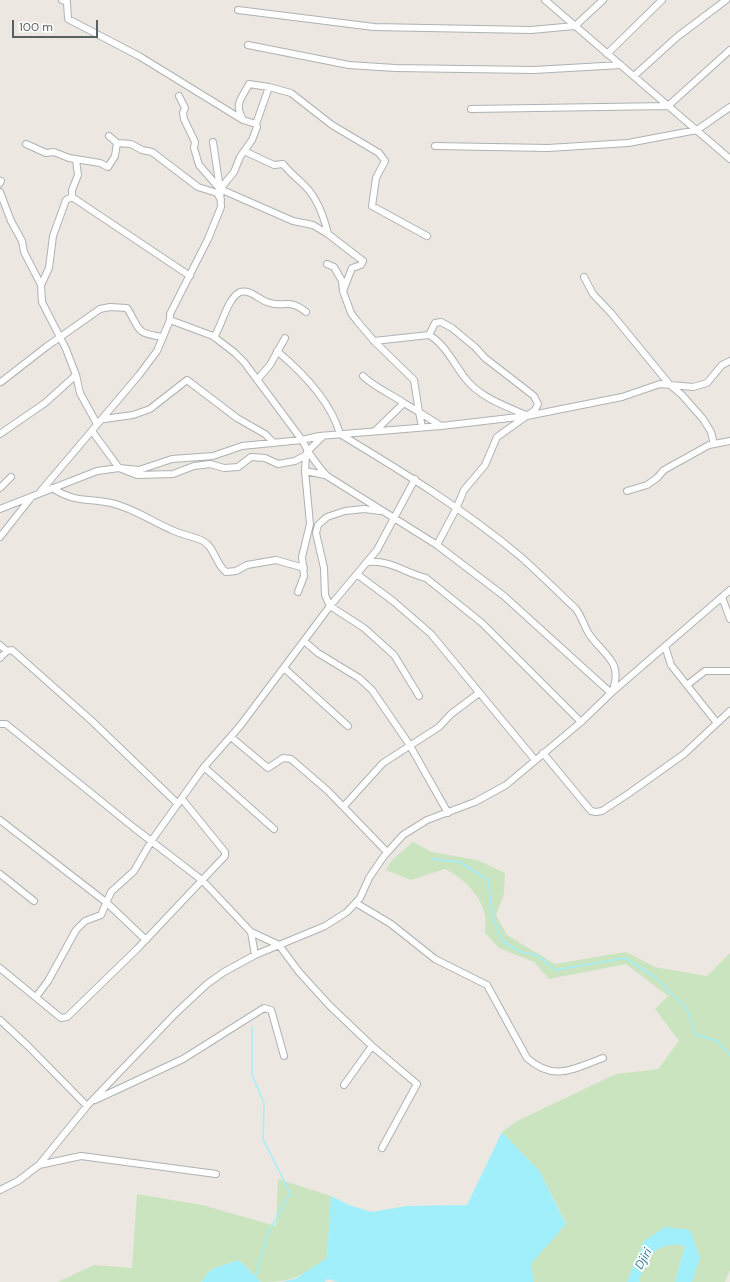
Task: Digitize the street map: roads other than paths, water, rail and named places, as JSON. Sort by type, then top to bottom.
[{"type":"street","points":[[62,0],[67,2],[68,19],[139,56],[243,120],[256,124]]},
{"type":"street","points":[[545,0],[668,106],[729,156]]},
{"type":"street","points":[[238,10],[374,27],[531,30],[575,26],[603,0]]},
{"type":"street","points":[[607,54],[662,0]]},
{"type":"street","points":[[634,76],[677,37],[726,0]]},
{"type":"street","points":[[248,45],[349,65],[396,68],[534,70],[620,65]]},
{"type":"street","points":[[471,109],[668,106],[730,50]]},
{"type":"street","points":[[243,120],[238,112],[238,105],[249,84],[269,87],[291,93],[332,125],[379,153],[385,161],[376,178],[372,206],[427,236]]},
{"type":"street","points":[[220,189],[234,172],[244,151],[252,140],[269,87]]},
{"type":"street","points":[[179,96],[185,108],[183,113],[184,119],[195,142],[194,148],[199,165],[220,189],[293,221],[313,224],[363,260],[361,265],[352,268],[343,291]]},
{"type":"street","points":[[435,146],[548,148],[620,144],[697,130],[730,107]]},
{"type":"street","points":[[109,136],[117,143],[131,144],[142,150],[152,152],[198,187],[217,193],[221,200]]},
{"type":"street","points":[[39,493],[100,422],[155,353],[163,338],[170,320],[170,314],[218,218],[221,200],[213,142]]},
{"type":"street","points":[[26,144],[46,153],[54,152],[76,160],[100,163],[108,167],[115,156],[117,143]]},
{"type":"street","points":[[244,151],[274,165],[283,164],[289,173],[306,186],[317,201],[325,220],[328,234]]},
{"type":"street","points":[[72,197],[72,190],[78,175],[76,160]]},
{"type":"street","points":[[0,192],[11,221],[22,241],[24,252],[41,285],[42,302],[60,337],[76,375],[80,393],[100,422]]},
{"type":"street","points":[[72,197],[190,276]]},
{"type":"street","points":[[41,285],[49,268],[53,236],[66,200],[72,197]]},
{"type":"street","points":[[327,264],[334,267],[342,281],[343,291],[351,313],[374,341],[414,380],[422,427]]},
{"type":"street","points":[[584,277],[593,294],[611,313],[670,385],[682,395],[703,419],[712,432],[714,444]]},
{"type":"street","points":[[214,337],[221,326],[229,306],[240,292],[248,292],[269,303],[294,304],[306,312]]},
{"type":"street","points":[[1,382],[60,337],[100,309],[110,307],[127,308],[136,326],[144,335],[163,338]]},
{"type":"street","points":[[170,320],[214,337],[243,361],[302,440],[306,454],[305,471],[310,524],[302,557],[304,576],[298,592]]},
{"type":"street","points":[[429,335],[435,323],[441,322],[452,328],[475,347],[485,358],[534,396],[538,404],[535,410],[497,437],[485,465],[464,490],[437,545]]},
{"type":"street","points":[[166,330],[178,323]]},
{"type":"street","points":[[374,341],[429,335],[442,347],[471,385],[495,402],[527,416]]},
{"type":"street","points":[[257,380],[270,365],[285,338]]},
{"type":"street","points":[[277,351],[298,370],[320,397],[337,423],[340,434],[415,479],[521,557],[576,609],[583,619],[589,634],[609,657],[615,668],[617,679],[611,693]]},
{"type":"street","points":[[0,509],[97,471],[119,468],[139,470],[172,459],[213,456],[242,446],[302,440],[340,434],[441,426],[527,416],[622,396],[660,384],[683,387],[700,386],[712,378],[722,365],[730,361]]},
{"type":"street","points":[[0,434],[45,403],[76,375]]},
{"type":"street","points":[[363,376],[369,383],[387,391],[441,426]]},
{"type":"street","points":[[100,422],[111,417],[133,415],[150,409],[187,380],[237,418],[265,434],[274,443]]},
{"type":"street","points":[[375,431],[404,403]]},
{"type":"street","points":[[92,431],[119,468],[137,475],[173,474],[194,466],[210,464],[224,468],[238,467],[251,457],[265,458],[278,464],[295,461],[306,454],[323,436]]},
{"type":"street","points":[[627,491],[647,485],[657,478],[664,470],[709,445],[730,441]]},
{"type":"street","points":[[306,454],[327,476],[437,545],[516,605],[611,693]]},
{"type":"street","points":[[305,471],[327,476]]},
{"type":"street","points":[[0,488],[11,477]]},
{"type":"street","points":[[36,997],[48,981],[76,930],[85,921],[98,917],[107,903],[111,892],[134,871],[152,840],[204,767],[231,737],[330,606],[369,562],[395,519],[415,479]]},
{"type":"street","points":[[52,488],[64,496],[84,501],[110,503],[134,511],[173,531],[205,542],[211,548],[217,562],[226,572],[236,571],[247,565],[276,560],[304,568]]},
{"type":"street","points":[[0,537],[31,498]]},
{"type":"street","points":[[385,512],[364,509],[345,511],[327,517],[316,529],[324,568],[326,595],[330,606],[364,628],[387,648],[398,660],[419,696]]},
{"type":"street","points":[[369,562],[381,562],[395,565],[410,574],[426,578],[491,632],[581,722]]},
{"type":"street","points":[[358,575],[431,634],[535,760]]},
{"type":"street","points":[[0,1190],[18,1181],[39,1165],[87,1106],[176,1013],[207,984],[255,955],[325,926],[347,912],[356,903],[375,869],[396,842],[415,827],[427,820],[448,813],[491,794],[506,785],[581,722],[611,693],[730,590]]},
{"type":"street","points":[[722,597],[730,619]]},
{"type":"street","points":[[304,641],[318,653],[366,683],[380,700],[409,744],[448,813]]},
{"type":"street","points":[[0,645],[6,651]]},
{"type":"street","points":[[665,646],[670,663],[717,723]]},
{"type":"street","points":[[0,658],[6,651],[12,650],[180,801],[226,854],[203,881],[146,940],[67,1018],[61,1018],[0,968]]},
{"type":"street","points":[[284,668],[348,726]]},
{"type":"street","points":[[687,685],[705,671],[730,671]]},
{"type":"street","points":[[344,806],[383,763],[409,744],[439,727],[451,714],[480,693]]},
{"type":"street","points":[[543,753],[591,811],[596,812],[628,794],[684,754],[730,711]]},
{"type":"street","points":[[0,724],[6,724],[133,827],[152,840],[172,858],[203,881],[251,932],[279,945],[299,972],[320,995],[372,1046],[417,1084],[382,1148]]},
{"type":"street","points":[[231,737],[268,768],[283,758],[290,760],[344,806],[387,852]]},
{"type":"street","points":[[204,767],[274,829]]},
{"type":"street","points":[[0,820],[107,903],[146,940]]},
{"type":"street","points":[[0,874],[34,900]]},
{"type":"street","points":[[356,903],[391,924],[435,959],[487,985],[530,1061],[550,1072],[555,1073],[603,1058]]},
{"type":"street","points":[[251,932],[255,955]]},
{"type":"street","points":[[92,1101],[183,1059],[264,1008],[271,1010],[272,1012],[284,1056]]},
{"type":"street","points":[[0,1020],[87,1106]]},
{"type":"street","points":[[344,1085],[372,1046]]},
{"type":"street","points":[[39,1165],[81,1156],[216,1174]]},
{"type":"water","points":[[502,1132],[540,1172],[566,1224],[531,1264],[534,1282],[338,1282],[328,1279],[324,1282],[281,1282],[295,1279],[327,1258],[331,1196],[349,1205],[372,1212],[406,1206],[467,1205]]},
{"type":"water","name":"Djiri","points":[[665,1227],[690,1230],[700,1258],[692,1282],[675,1282],[685,1246],[675,1245],[660,1248],[654,1252],[645,1265],[639,1282],[627,1282],[644,1241]]},
{"type":"water","points":[[239,1260],[261,1282],[201,1282],[212,1269]]},
{"type":"waterway","points":[[432,859],[460,862],[488,880],[492,915],[502,941],[521,952],[537,955],[555,970],[625,958],[655,977],[686,1008],[697,1035],[717,1041],[730,1055]]},
{"type":"waterway","points":[[252,1027],[252,1075],[264,1103],[263,1139],[290,1193],[268,1233],[254,1282]]}]
